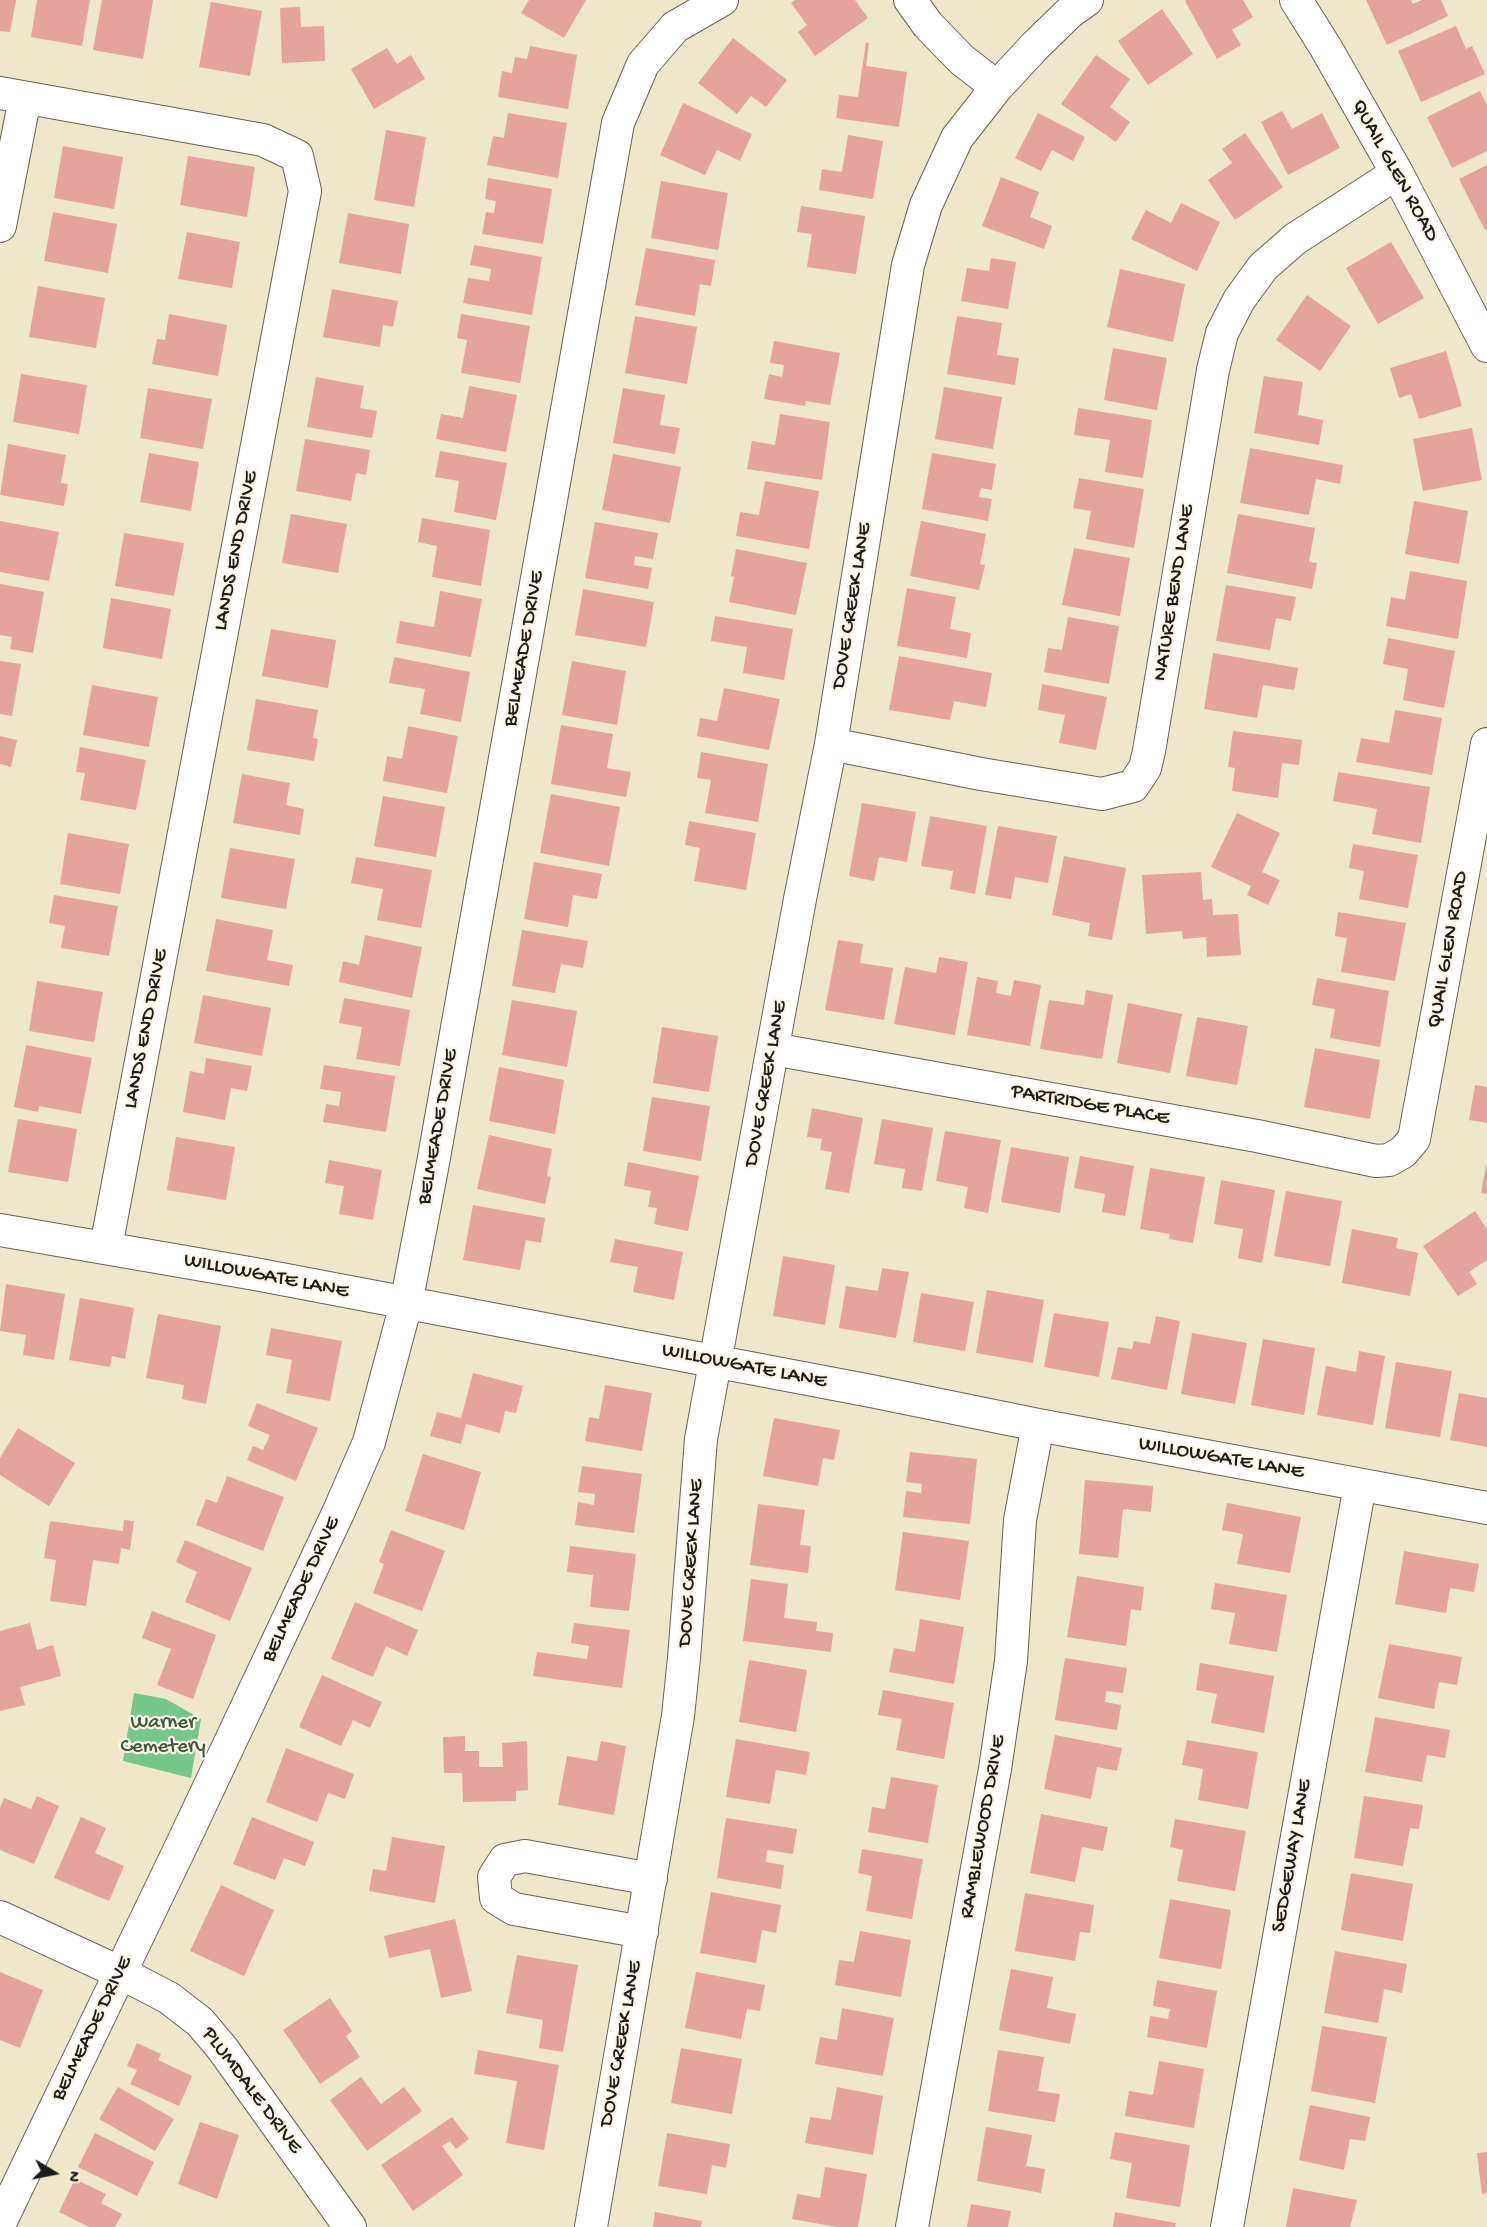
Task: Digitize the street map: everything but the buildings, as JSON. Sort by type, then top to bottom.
[{"type":"street","name":"BELMEADE DRIVE","points":[[0,2223],[319,1554],[369,1442],[406,1304],[433,1163],[618,123],[643,64],[675,27],[722,0]]},
{"type":"street","points":[[910,0],[928,25],[962,60],[996,87]]},
{"type":"street","name":"DOVE CREEK LANE","points":[[591,2227],[678,1716],[701,1439],[800,899],[831,744],[908,265],[926,205],[957,138],[996,87],[1035,45],[1070,12],[1087,0]]},
{"type":"street","name":"QUAIL GLEN ROAD","points":[[1296,0],[1397,173],[1487,346]]},
{"type":"street","points":[[0,226],[13,95]]},
{"type":"street","name":"LANDS END DRIVE","points":[[13,95],[263,140],[297,156],[305,191],[106,1247]]},
{"type":"street","name":"NATURE BEND LANE","points":[[831,744],[981,774],[1102,794],[1133,786],[1145,768],[1149,752],[1213,370],[1222,333],[1239,300],[1263,267],[1295,239],[1397,173]]},
{"type":"street","name":"QUAIL GLEN ROAD","points":[[1403,1152],[1414,1139],[1487,744]]},
{"type":"street","name":"PARTRIDGE PLACE","points":[[773,1049],[1245,1134],[1376,1161],[1389,1160],[1403,1152]]},
{"type":"street","name":"WILLOWGATE LANE","points":[[0,1230],[106,1247],[715,1361],[1038,1425],[1487,1508]]},
{"type":"street","name":"RAMBLEWOOD DRIVE","points":[[912,2227],[995,1769],[1011,1661],[1020,1520],[1038,1425]]},
{"type":"street","name":"SEDGEWAY LANE","points":[[1227,2227],[1360,1485]]},
{"type":"street","points":[[642,1932],[514,1909],[496,1898],[494,1877],[505,1860],[525,1856],[651,1879]]},
{"type":"street","name":"PLUMDALE DRIVE","points":[[0,1917],[169,1998],[200,2022],[222,2048],[350,2227]]},
{"type":"green space","name":"Warner Cemetery","points":[[134,1693],[166,1699],[201,1719],[191,1778],[123,1761]]}]
